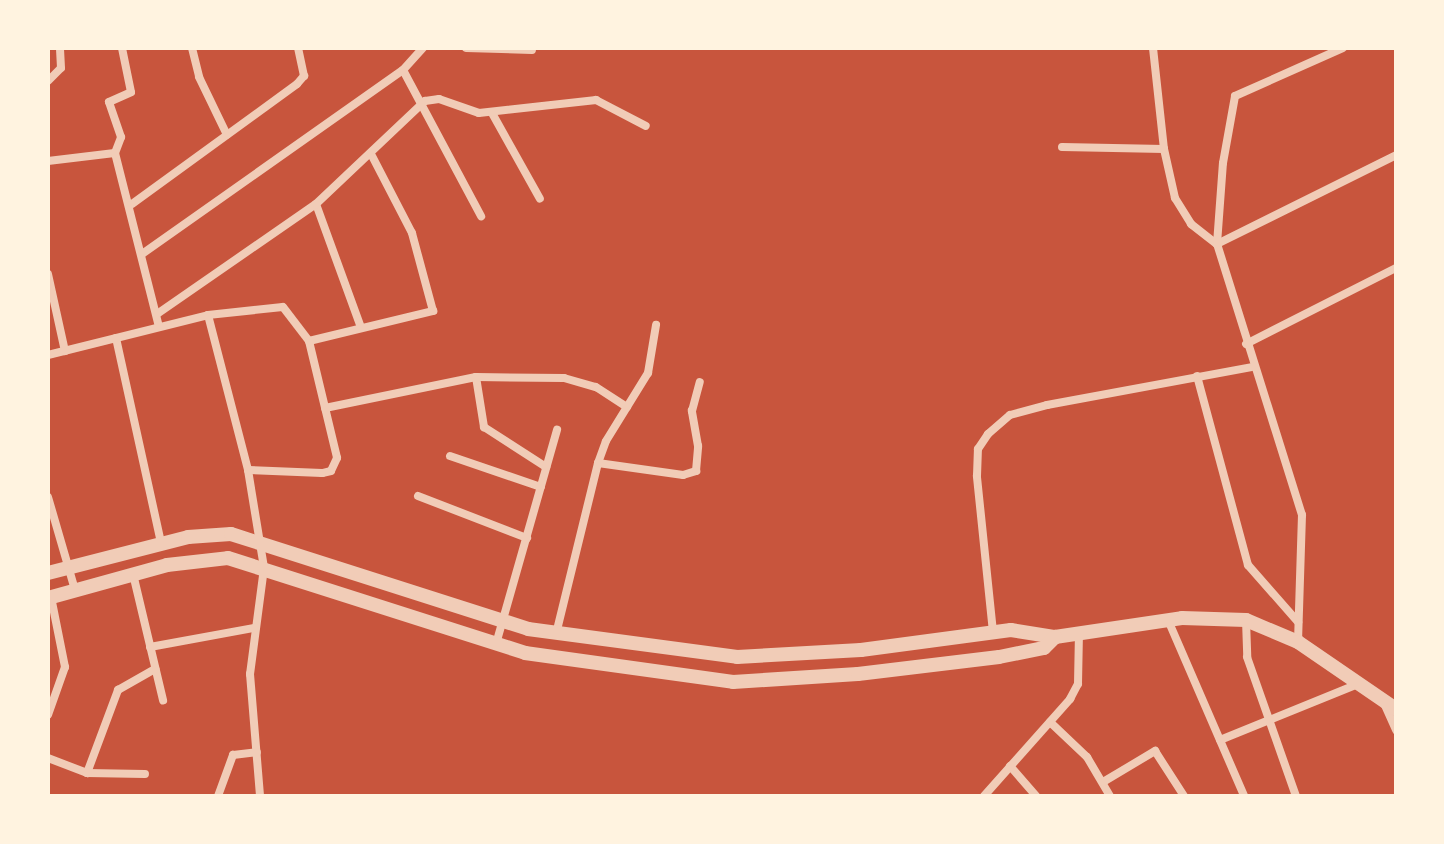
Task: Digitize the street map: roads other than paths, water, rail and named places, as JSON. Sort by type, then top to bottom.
[{"type":"street","points":[[48,81],[61,68],[60,48]]},
{"type":"street","points":[[122,48],[131,92],[109,102],[121,137],[115,153],[132,204],[159,327]]},
{"type":"street","points":[[192,48],[199,77],[227,135]]},
{"type":"street","points":[[132,204],[304,76],[298,48]]},
{"type":"street","points":[[142,254],[403,70],[423,48]]},
{"type":"street","points":[[466,48],[532,50]]},
{"type":"street","points":[[1153,48],[1164,149],[1184,214],[1217,244]]},
{"type":"street","points":[[1298,642],[1302,515],[1252,367],[1217,244],[1229,111],[1235,96],[1343,48]]},
{"type":"street","points":[[403,70],[481,216]]},
{"type":"street","points":[[157,314],[316,204],[422,105],[439,99],[469,111],[492,113],[596,100],[646,126]]},
{"type":"street","points":[[492,113],[540,199]]},
{"type":"street","points":[[1062,147],[1164,149]]},
{"type":"street","points":[[48,161],[115,153]]},
{"type":"street","points":[[309,341],[360,325],[433,311],[412,233],[371,154]]},
{"type":"street","points":[[1217,244],[1396,155]]},
{"type":"street","points":[[316,204],[360,325]]},
{"type":"street","points":[[1246,344],[1396,268]]},
{"type":"street","points":[[48,274],[65,351]]},
{"type":"street","points":[[48,355],[208,315],[283,307],[309,341],[337,458],[331,471],[248,470]]},
{"type":"street","points":[[208,315],[248,470],[264,568],[250,674],[260,796]]},
{"type":"street","points":[[556,635],[598,463],[648,373],[656,325]]},
{"type":"street","points":[[116,338],[161,543]]},
{"type":"street","points":[[993,632],[977,476],[978,449],[988,434],[1010,415],[1252,367]]},
{"type":"street","points":[[1197,376],[1248,565],[1298,622]]},
{"type":"street","points":[[325,408],[476,377],[564,378],[596,387],[627,407]]},
{"type":"street","points":[[476,377],[484,427],[546,467]]},
{"type":"street","points":[[598,463],[683,475],[696,471],[698,446],[692,411],[700,382]]},
{"type":"street","points":[[496,644],[557,430]]},
{"type":"street","points":[[450,456],[541,487]]},
{"type":"street","points":[[418,496],[527,538]]},
{"type":"street","points":[[48,497],[75,590]]},
{"type":"street","points":[[48,573],[161,543],[219,534],[260,540],[503,621],[556,635],[737,657],[861,650],[993,632],[1026,630],[1055,637],[1168,620],[1246,620],[1298,642],[1390,706],[1396,730]]},
{"type":"street","points":[[48,715],[65,667],[50,597],[133,574],[216,558],[264,568],[496,644],[553,659],[733,682],[858,674],[999,657],[1044,648],[1055,637]]},
{"type":"street","points":[[133,574],[163,700]]},
{"type":"street","points":[[1168,620],[1244,796]]},
{"type":"street","points":[[1246,620],[1247,657],[1296,796]]},
{"type":"street","points":[[150,647],[254,628]]},
{"type":"street","points":[[984,796],[1050,722],[1078,684],[1079,634]]},
{"type":"street","points":[[87,773],[118,690],[155,669]]},
{"type":"street","points":[[1220,740],[1358,684]]},
{"type":"street","points":[[1050,722],[1087,757],[1110,796]]},
{"type":"street","points":[[1103,782],[1155,751],[1184,796]]},
{"type":"street","points":[[218,796],[233,755],[257,752]]},
{"type":"street","points":[[48,758],[87,773],[145,774]]},
{"type":"street","points":[[1010,766],[1036,796]]}]
